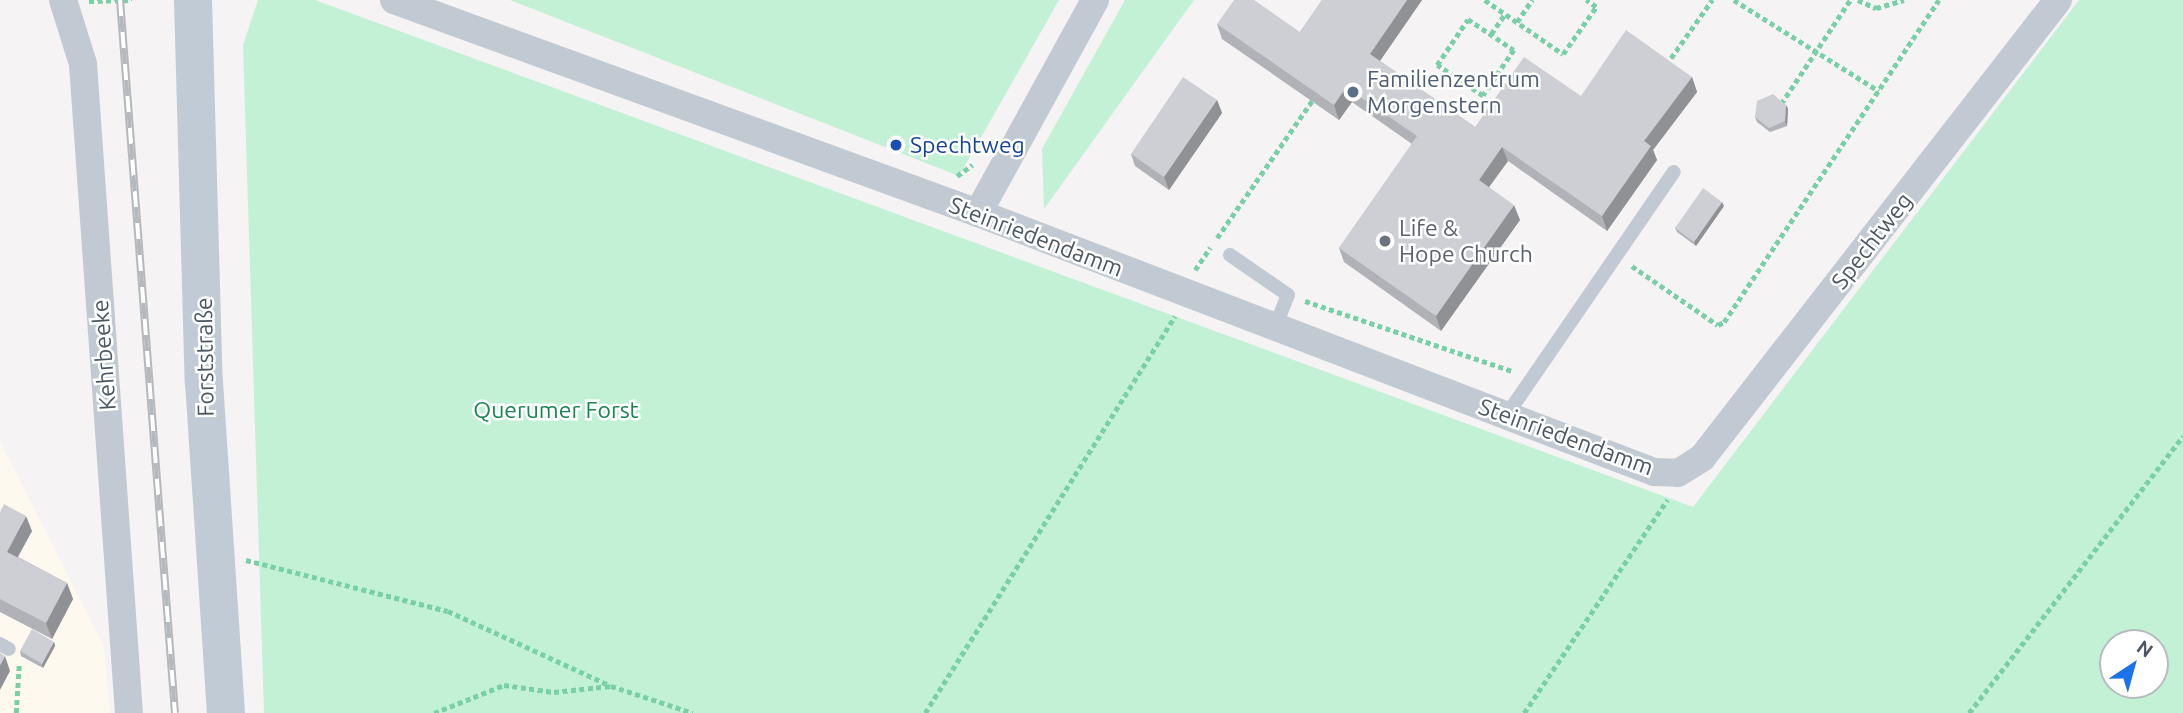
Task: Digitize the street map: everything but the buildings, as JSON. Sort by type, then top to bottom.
[{"type":"main road","name":"Forststraße","points":[[193,0],[214,559],[226,713]]},
{"type":"street","name":"Steinriedendamm","points":[[394,0],[978,213],[1184,295],[1654,472],[1678,473]]},
{"type":"street","points":[[978,213],[1095,0]]},
{"type":"street","name":"Spechtweg","points":[[1678,473],[1702,457],[2058,0]]},
{"type":"street","name":"Kehrbeeke","points":[[74,1],[83,64],[129,713]]},
{"type":"lane","points":[[1506,416],[1674,172]]},
{"type":"lane","points":[[1230,255],[1288,295],[1275,329]]},
{"type":"path","points":[[74,1],[132,0]]},
{"type":"path","points":[[1485,0],[1563,54],[1596,7],[1586,0]]},
{"type":"path","points":[[1517,22],[1532,0]]},
{"type":"path","points":[[1664,68],[1712,0]]},
{"type":"path","points":[[1734,0],[1879,91]]},
{"type":"path","points":[[1780,104],[1850,0]]},
{"type":"path","points":[[1858,0],[1876,8],[1904,0]]},
{"type":"path","points":[[1617,256],[1718,325],[1724,322],[1940,0]]},
{"type":"path","points":[[1491,34],[1505,14]]},
{"type":"path","points":[[1468,19],[1491,34],[1514,50],[1483,96],[1437,65],[1468,19]]},
{"type":"path","points":[[925,713],[1184,295],[1194,270],[1312,101]]},
{"type":"path","points":[[949,175],[959,176],[979,159]]},
{"type":"path","points":[[1288,295],[1533,378]]},
{"type":"path","points":[[1969,713],[2183,436]]},
{"type":"path","points":[[1524,713],[1665,505],[1678,473]]},
{"type":"path","points":[[214,559],[249,560],[448,611],[611,686],[693,713]]},
{"type":"path","points":[[5,646],[19,664],[16,713]]},
{"type":"path","points":[[434,713],[504,685],[554,692],[611,686]]},
{"type":"shaded area","points":[[0,442],[104,646],[110,713],[0,713]]},
{"type":"green space","name":"Querumer Forst","points":[[258,0],[315,0],[1693,507],[2079,0],[2183,0],[2183,713],[264,713],[243,45]]},
{"type":"green space","points":[[510,0],[1059,0],[959,176]]},
{"type":"green space","points":[[1125,0],[1194,0],[1044,209],[1042,149]]},
{"type":"railway","points":[[120,0],[175,713]]},
{"type":"place","name":"Familienzentrum Morgenstern","points":[[1353,92]]},
{"type":"place","name":"Spechtweg","points":[[896,145]]},
{"type":"place","name":"Life & Hope Church","points":[[1385,241]]}]
